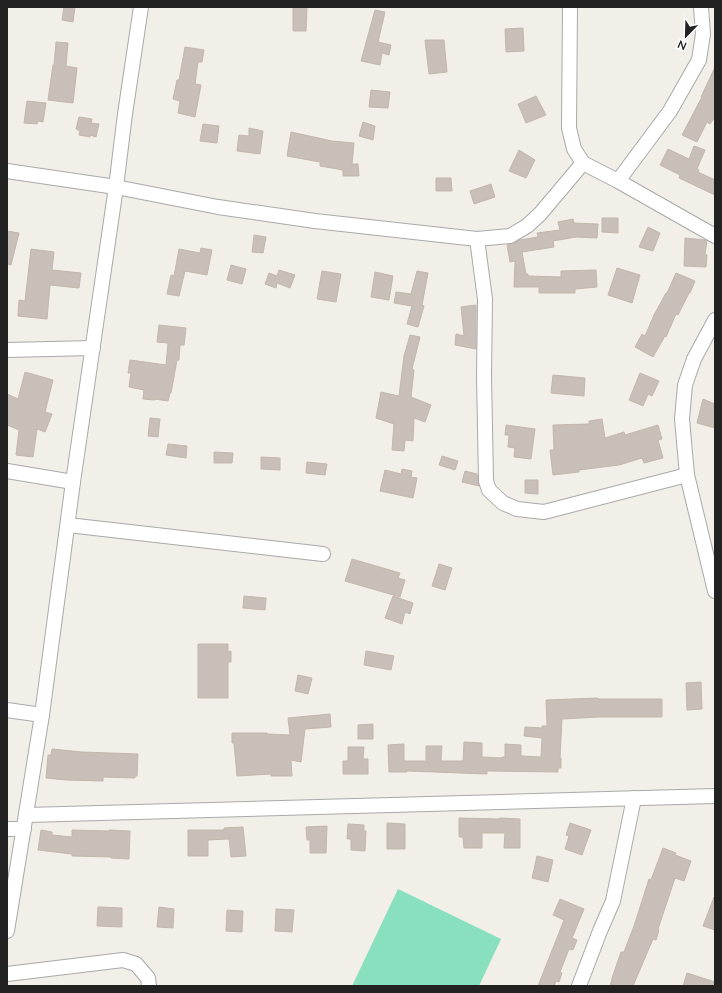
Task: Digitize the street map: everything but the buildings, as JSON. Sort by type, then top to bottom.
[{"type":"street","points":[[7,931],[42,715],[73,482],[116,187],[125,114],[142,7]]},
{"type":"street","points":[[570,7],[569,128],[574,149],[583,163],[715,236]]},
{"type":"street","points":[[618,181],[670,111],[699,60],[703,34],[701,7]]},
{"type":"street","points":[[7,171],[116,187],[218,207],[314,221],[477,239],[510,236],[527,226],[540,214],[583,163]]},
{"type":"street","points":[[477,239],[485,299],[484,376],[486,481],[489,490],[503,503],[517,509],[544,512],[686,476]]},
{"type":"street","points":[[715,320],[694,359],[685,384],[682,419],[686,476],[715,591]]},
{"type":"street","points":[[7,350],[93,348]]},
{"type":"street","points":[[7,471],[73,482]]},
{"type":"street","points":[[68,525],[323,554]]},
{"type":"street","points":[[7,710],[42,715]]},
{"type":"street","points":[[27,815],[715,796]]},
{"type":"street","points":[[579,986],[613,901],[634,798]]},
{"type":"street","points":[[7,829],[24,829]]},
{"type":"street","points":[[7,974],[123,960],[136,964],[148,978],[149,986]]},
{"type":"green space","points":[[398,889],[501,939],[479,986],[352,986]]}]
